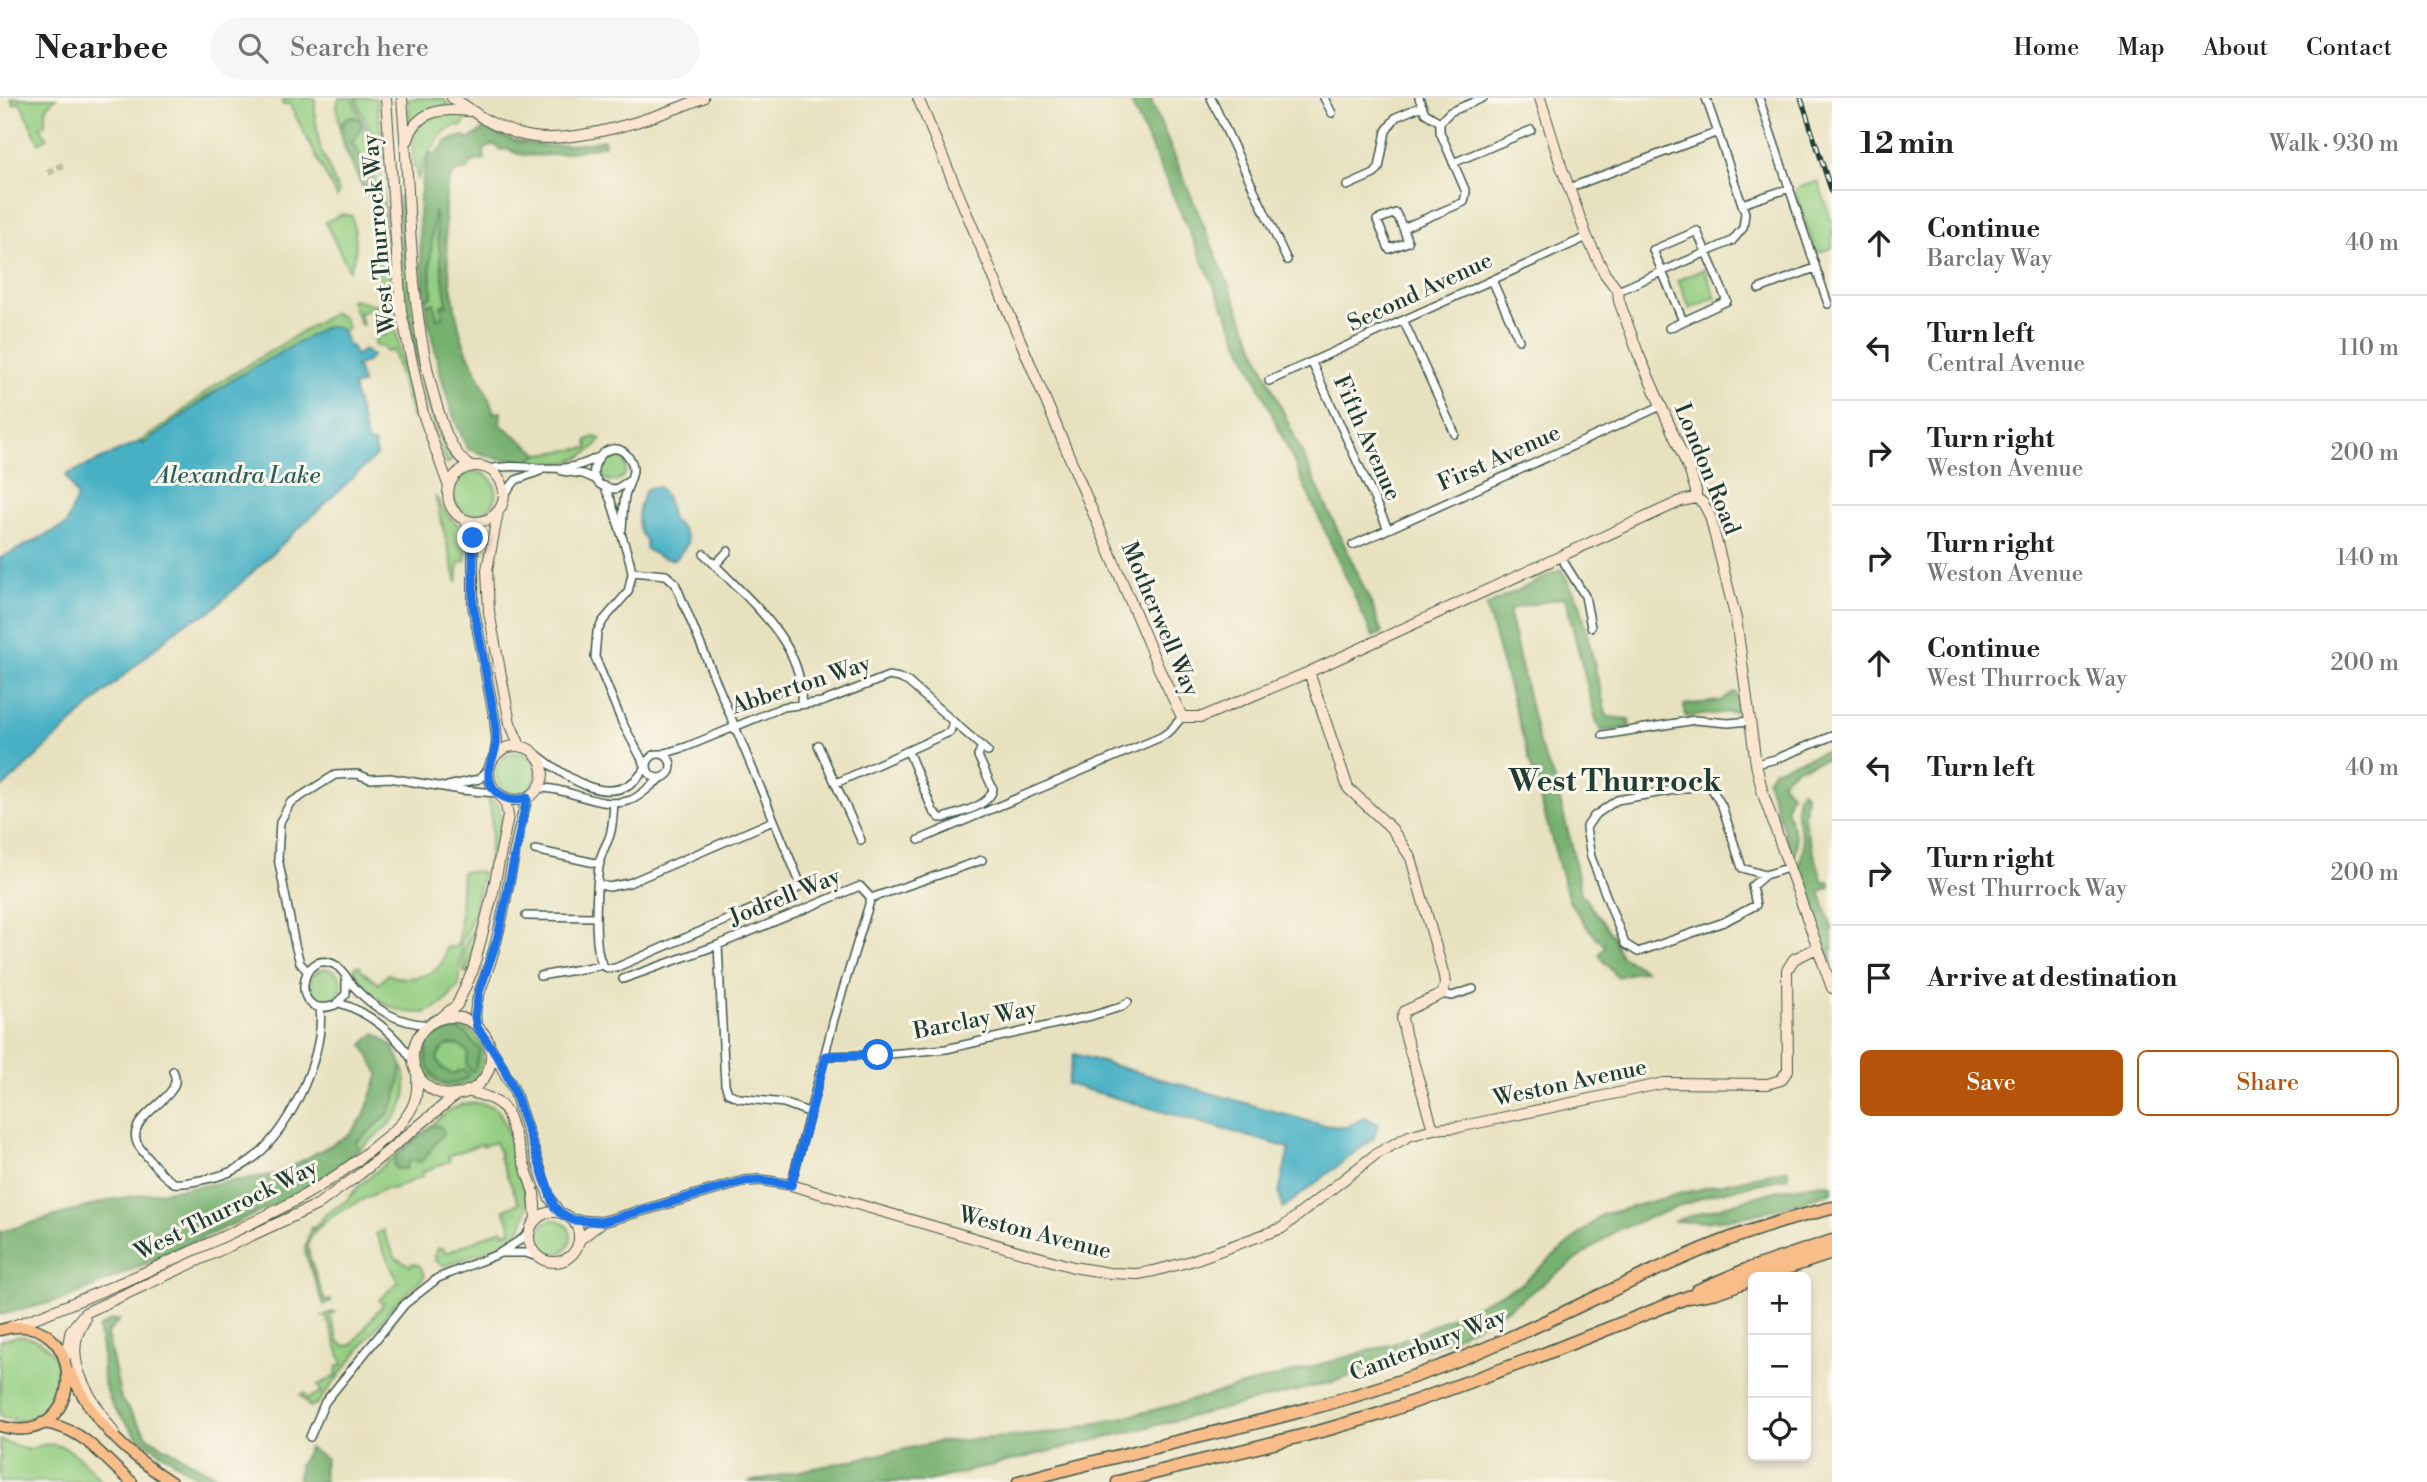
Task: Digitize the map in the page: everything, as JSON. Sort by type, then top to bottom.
[{"type":"highway","name":"Canterbury Way","points":[[1019,1482],[1273,1419],[1371,1391],[1462,1358],[1712,1246],[1830,1208]]},
{"type":"highway","name":"Canterbury Way","points":[[1118,1482],[1313,1434],[1380,1414],[1534,1358],[1688,1297],[1724,1279],[1832,1241]]},
{"type":"highway","points":[[1774,1272],[1832,1253]]},
{"type":"highway","name":"Canterbury Way","points":[[1688,1297],[1716,1292],[1748,1281]]},
{"type":"main road","points":[[2,1330],[22,1327],[51,1339],[66,1361],[83,1400],[102,1426],[124,1447],[171,1482]]},
{"type":"main road","points":[[0,1426],[22,1429],[42,1423],[57,1411],[69,1383],[66,1361]]},
{"type":"main road","points":[[42,1423],[57,1425],[83,1437],[132,1482]]},
{"type":"street","name":"West Thurrock Way","points":[[386,98],[403,322],[423,414],[449,487]]},
{"type":"street","name":"West Thurrock Way","points":[[402,98],[412,275],[422,346],[448,438],[461,459],[470,467]]},
{"type":"street","points":[[456,99],[495,124],[522,135],[539,138],[565,137],[654,117],[703,98]]},
{"type":"street","name":"Motherwell Way","points":[[918,98],[1159,669],[1182,717],[1202,717],[1309,672],[1681,501],[1696,498]]},
{"type":"street","points":[[1211,98],[1287,260]]},
{"type":"street","points":[[1324,98],[1332,113]]},
{"type":"street","points":[[1403,228],[1464,202],[1466,192],[1440,132],[1440,122],[1450,112],[1483,98]]},
{"type":"street","name":"London Road","points":[[1540,98],[1587,237],[1601,267],[1618,291],[1631,336],[1687,462],[1696,498],[1703,503],[1710,516],[1736,619],[1756,764],[1763,794],[1832,988]]},
{"type":"street","points":[[1618,291],[1732,241],[1740,234],[1745,222],[1742,204],[1706,98]]},
{"type":"street","points":[[1759,98],[1828,304]]},
{"type":"street","points":[[1347,186],[1374,174],[1379,168],[1386,131],[1396,117],[1420,102],[1429,117],[1440,122]]},
{"type":"street","points":[[406,147],[411,129],[436,110],[473,112]]},
{"type":"street","points":[[1453,163],[1531,130]]},
{"type":"street","points":[[1569,188],[1718,132]]},
{"type":"street","points":[[1742,204],[1790,188]]},
{"type":"street","points":[[1396,213],[1403,228],[1408,242],[1389,250],[1377,220],[1396,213]]},
{"type":"street","points":[[1669,328],[1727,301],[1697,231],[1653,250],[1683,321]]},
{"type":"street","name":"Second Avenue","points":[[1269,381],[1587,237]]},
{"type":"street","points":[[1759,289],[1815,268]]},
{"type":"street","points":[[1492,279],[1519,340]]},
{"type":"street","points":[[1404,322],[1455,434]]},
{"type":"street","name":"Fifth Avenue","points":[[1312,363],[1388,529]]},
{"type":"street","name":"First Avenue","points":[[1353,545],[1661,406]]},
{"type":"street","points":[[498,512],[484,522],[466,521],[456,514],[450,506],[449,487],[457,474],[470,467],[554,470],[583,466],[609,450],[616,450],[627,455],[633,466],[621,533]]},
{"type":"street","points":[[597,458],[594,466],[597,480]]},
{"type":"street","points":[[488,469],[500,480],[504,495]]},
{"type":"street","points":[[520,746],[510,723],[489,612],[487,570],[504,495],[516,480],[544,470]]},
{"type":"street","points":[[554,470],[583,474],[597,480],[604,486],[611,501],[632,572],[631,584],[628,592],[597,632],[595,657],[650,775],[662,778]]},
{"type":"street","points":[[604,486],[616,489],[629,481]]},
{"type":"street","points":[[447,786],[474,781],[489,769],[495,756],[497,740],[473,605],[473,538],[466,521]]},
{"type":"street","points":[[715,565],[728,551]]},
{"type":"street","points":[[704,554],[781,635],[799,678],[800,703]]},
{"type":"street","points":[[1560,556],[1585,596],[1591,627]]},
{"type":"street","points":[[632,572],[666,575],[674,583],[801,885]]},
{"type":"street","points":[[1309,672],[1348,788],[1392,828],[1411,858],[1444,976],[1445,984],[1441,994]]},
{"type":"street","name":"Abberton Way","points":[[658,754],[685,747],[783,707],[822,702],[882,678],[895,677],[908,682],[985,749],[978,756],[993,789],[991,796],[986,802],[940,818],[933,811],[908,751]]},
{"type":"street","points":[[919,840],[1161,737],[1182,717]]},
{"type":"street","points":[[1603,735],[1695,720],[1728,723],[1750,721]]},
{"type":"street","points":[[835,783],[950,732],[953,721]]},
{"type":"street","points":[[629,734],[642,747],[668,758],[671,768]]},
{"type":"street","points":[[1756,764],[1776,759],[1832,736]]},
{"type":"street","points":[[818,745],[861,840]]},
{"type":"street","points":[[495,756],[504,748],[520,746],[535,753],[572,779],[601,790],[624,788],[633,783],[646,767],[648,759],[658,754]]},
{"type":"street","points":[[539,788],[559,789],[604,803],[630,800],[668,774],[676,757],[685,747]]},
{"type":"street","points":[[308,971],[300,963],[278,858],[279,822],[290,803],[335,775],[358,774],[370,779],[390,778],[498,794],[515,801],[527,798],[539,788],[544,776],[543,766],[535,753]]},
{"type":"street","points":[[346,979],[346,993],[339,1003],[330,1007],[320,1007],[305,996],[303,982],[308,971],[321,964],[331,964],[340,969],[367,1000],[386,1014],[412,1024],[429,1024],[441,1019],[457,1005],[481,942],[508,816],[506,804],[490,782],[489,769]]},
{"type":"street","points":[[1765,875],[1742,868],[1722,806],[1709,784],[1617,800],[1594,816],[1586,828],[1591,857],[1625,944],[1638,952],[1724,922],[1756,905],[1752,886],[1765,875],[1788,868]]},
{"type":"street","points":[[498,1254],[526,1253],[553,1262],[563,1261],[575,1252],[579,1240],[578,1229],[573,1220],[559,1212],[549,1197],[514,1090],[500,1060],[477,1027],[475,1017],[479,992],[498,937],[527,798]]},
{"type":"street","points":[[603,965],[597,937],[598,884],[602,851],[611,832],[614,803]]},
{"type":"street","points":[[598,884],[609,887],[629,883],[773,821]]},
{"type":"street","points":[[535,850],[600,864]]},
{"type":"street","name":"Jodrell Way","points":[[718,945],[860,886],[871,898],[982,860]]},
{"type":"street","points":[[801,885],[809,887],[835,876]]},
{"type":"street","points":[[540,976],[603,965],[615,968],[792,892],[801,885]]},
{"type":"street","points":[[791,1185],[834,1019],[871,898]]},
{"type":"street","points":[[526,916],[596,917]]},
{"type":"street","points":[[623,979],[718,945],[725,1084],[728,1093],[739,1098],[784,1103],[811,1113]]},
{"type":"street","name":"Weston Avenue","points":[[573,1220],[602,1222],[745,1181],[761,1180],[791,1185],[1073,1267],[1109,1273],[1139,1274],[1191,1261],[1282,1228],[1376,1154],[1409,1136],[1664,1083],[1768,1084],[1781,1080],[1788,1070],[1787,970],[1794,959],[1816,948]]},
{"type":"street","points":[[1433,1129],[1402,1018],[1405,1011],[1441,994],[1452,996],[1473,989]]},
{"type":"street","name":"Barclay Way","points":[[826,1056],[878,1055],[968,1045],[1091,1016],[1121,1007],[1128,1002]]},
{"type":"street","points":[[339,1003],[353,1006],[389,1032],[413,1061],[423,1082],[443,1094],[467,1091],[481,1082],[487,1072],[491,1055],[488,1042]]},
{"type":"street","points":[[173,1071],[176,1076],[175,1088],[141,1121],[136,1136],[137,1143],[157,1168],[174,1183],[224,1175],[263,1149],[292,1109],[316,1053],[320,1036],[320,1007]]},
{"type":"street","points":[[441,1019],[460,1018],[477,1027]]},
{"type":"street","points":[[413,1061],[416,1041],[429,1024]]},
{"type":"street","name":"West Thurrock Way","points":[[2,1330],[60,1309],[174,1259],[326,1185],[358,1161],[406,1118],[418,1091],[417,1072]]},
{"type":"street","points":[[467,1091],[494,1098],[507,1112],[534,1193],[536,1220]]},
{"type":"street","name":"West Thurrock Way","points":[[66,1361],[71,1330],[85,1313],[317,1205],[360,1174],[456,1094]]},
{"type":"street","points":[[310,1437],[325,1402],[405,1304],[438,1278],[498,1254],[522,1239],[536,1220],[546,1213],[559,1212]]},
{"type":"street","name":"Weston Avenue","points":[[579,1240],[602,1222]]},
{"type":"street","points":[[530,1230],[530,1244],[540,1258]]},
{"type":"street","points":[[100,1305],[90,1314],[77,1334],[75,1358],[89,1394],[124,1447]]},
{"type":"green space","points":[[11,98],[56,98],[48,106],[45,124],[40,127],[47,138],[39,143],[20,102],[14,105]]},
{"type":"green space","points":[[285,98],[315,98],[320,148],[339,192],[337,197],[289,103],[283,105]]},
{"type":"green space","points":[[339,98],[352,98],[381,163],[383,194],[343,122],[340,129],[337,107]]},
{"type":"green space","points":[[355,98],[376,98],[386,168],[384,160]]},
{"type":"green space","points":[[408,98],[442,98],[449,105],[410,123]]},
{"type":"green space","points":[[1129,98],[1150,98],[1269,381],[1371,603],[1382,633],[1373,637]]},
{"type":"green space","points":[[448,113],[472,118],[467,119],[461,127],[457,125],[445,131],[436,140],[417,180],[413,165],[412,137],[425,120]]},
{"type":"green space","points":[[346,118],[358,118],[361,128],[352,142],[383,194],[366,195],[345,149],[340,129]]},
{"type":"green space","points":[[485,129],[530,144],[558,146],[604,140],[605,145],[569,152],[527,155],[509,149],[501,150],[491,145],[484,150],[485,159],[471,162],[469,168],[455,173],[448,186],[445,205],[447,256],[455,309],[464,344],[494,413],[501,412],[500,424],[539,454],[528,462],[495,458],[468,449],[448,401],[427,316],[426,304],[434,303],[437,318],[443,317],[441,305],[447,306],[434,210],[430,268],[432,297],[425,299],[419,225],[424,171],[430,154],[436,153],[444,146],[444,142],[464,136],[468,140]]},
{"type":"green space","points":[[1818,181],[1832,222],[1832,248],[1816,253],[1795,192],[1797,188]]},
{"type":"green space","points":[[380,197],[384,197],[391,301],[381,302],[382,296],[378,292],[380,291],[376,279],[378,252],[373,253],[373,244],[380,234],[383,222]]},
{"type":"green space","points":[[398,197],[402,197],[409,291],[420,359],[435,422],[454,458],[447,464],[427,406],[408,322],[403,294]]},
{"type":"green space","points":[[434,206],[447,307],[442,305],[443,317],[437,318],[434,303],[426,304],[425,299],[432,297],[430,268]]},
{"type":"green space","points":[[342,214],[352,216],[355,230],[356,244],[349,270],[325,222]]},
{"type":"green space","points":[[1704,269],[1716,297],[1690,309],[1678,280]]},
{"type":"green space","points":[[352,299],[370,304],[391,304],[416,416],[412,417],[393,351],[386,352],[384,347],[374,345],[374,338],[387,334],[378,307],[359,313],[361,325]]},
{"type":"green space","points":[[333,313],[343,317],[348,328],[343,331],[336,327],[254,367],[208,396],[143,444],[141,441],[212,387]]},
{"type":"green space","points":[[595,437],[601,439],[594,448],[578,458],[559,463],[528,462],[539,454],[588,448],[587,440]]},
{"type":"green space","points":[[613,455],[622,459],[626,468],[622,477],[613,481],[604,477],[600,468],[604,459]]},
{"type":"green space","points":[[475,472],[490,478],[496,493],[490,508],[475,514],[460,508],[454,493],[460,478]]},
{"type":"green space","points":[[435,496],[448,516],[461,527],[468,542],[465,562],[459,562],[457,583]]},
{"type":"green space","points":[[1561,569],[1580,603],[1606,714],[1609,717],[1629,719],[1630,728],[1602,731],[1597,724],[1565,597],[1511,609],[1509,614],[1539,744],[1555,782],[1581,893],[1614,938],[1620,955],[1645,970],[1617,977],[1599,955],[1605,946],[1569,901],[1486,606]]},
{"type":"green space","points":[[1734,692],[1738,695],[1740,711],[1686,717],[1684,705],[1720,701]]},
{"type":"green space","points":[[1832,749],[1832,757],[1795,769],[1781,782],[1791,793],[1787,809],[1796,840],[1793,858],[1767,780],[1773,770]]},
{"type":"green space","points":[[516,753],[530,759],[536,773],[530,787],[516,793],[502,787],[496,773],[502,759]]},
{"type":"green space","points":[[1801,790],[1806,794],[1806,829],[1823,882],[1829,881],[1830,887],[1820,891],[1832,928],[1832,965],[1797,870],[1803,847],[1797,811]]},
{"type":"green space","points":[[486,796],[499,806],[500,839],[467,973],[464,972],[464,948],[478,913],[491,839],[492,821]]},
{"type":"green space","points":[[462,871],[482,872],[472,919],[461,944],[459,985],[444,1003],[425,1013],[404,1012],[389,1006],[366,988],[354,970],[356,966],[360,966],[361,970],[379,984],[388,974],[416,977],[436,969],[443,961],[446,948],[455,947],[459,942]]},
{"type":"green space","points":[[326,969],[337,974],[342,985],[337,996],[326,1001],[315,996],[310,985],[315,974]]},
{"type":"green space","points":[[446,1025],[458,1025],[474,1034],[481,1044],[481,1068],[474,1078],[458,1087],[446,1087],[435,1082],[426,1073],[421,1062],[421,1050],[426,1039],[435,1030]]},
{"type":"green space","points":[[455,1029],[466,1033],[480,1050],[475,1070],[472,1072],[466,1065],[468,1053],[464,1049],[450,1045],[442,1049],[437,1059],[443,1069],[452,1074],[464,1069],[470,1075],[460,1082],[450,1084],[434,1076],[429,1068],[427,1047],[432,1036]]},
{"type":"green space","points":[[375,1033],[391,1045],[402,1064],[398,1092],[390,1110],[355,1143],[360,1149],[322,1179],[286,1200],[69,1298],[0,1315],[0,1232],[114,1199],[278,1174],[349,1135],[364,1116],[379,1074],[363,1045]]},
{"type":"green space","points":[[402,1064],[406,1079],[403,1104],[390,1123],[360,1149],[355,1143],[387,1116],[400,1083]]},
{"type":"green space","points":[[463,1104],[487,1104],[498,1111],[511,1143],[527,1209],[514,1238],[444,1266],[435,1260],[438,1248],[443,1248],[446,1253],[502,1229],[504,1233],[512,1230],[504,1209],[519,1203],[495,1142],[483,1146],[481,1144],[448,1156],[450,1161],[422,1172],[423,1176],[393,1189],[384,1189],[351,1205],[316,1230],[308,1248],[325,1301],[331,1300],[324,1305],[306,1256],[305,1248],[311,1227],[313,1229],[326,1214],[346,1201],[359,1186],[448,1111]]},
{"type":"green space","points":[[431,1126],[439,1126],[443,1134],[421,1162],[410,1160],[406,1169],[396,1169],[396,1156]]},
{"type":"green space","points":[[1788,1169],[1788,1177],[1712,1194],[1617,1230],[1509,1308],[1445,1342],[1333,1382],[924,1482],[748,1482],[939,1442],[1056,1433],[1174,1405],[1393,1344],[1520,1285],[1602,1215]]},
{"type":"green space","points":[[1821,1183],[1832,1185],[1832,1192],[1774,1210],[1713,1221],[1673,1221],[1775,1191]]},
{"type":"green space","points":[[554,1220],[566,1225],[571,1237],[566,1249],[554,1254],[542,1249],[537,1237],[542,1225]]},
{"type":"green space","points":[[384,1230],[395,1257],[410,1266],[412,1263],[420,1266],[425,1276],[393,1306],[318,1403],[310,1407],[300,1395],[304,1393],[307,1399],[321,1392],[318,1385],[336,1376],[337,1366],[343,1364],[326,1316],[321,1317],[335,1312],[330,1316],[339,1342],[345,1346],[352,1345],[383,1304],[379,1300],[398,1282],[376,1234]]},
{"type":"green space","points":[[112,1320],[119,1320],[107,1334],[121,1399],[149,1438],[227,1482],[204,1482],[137,1436],[113,1407],[103,1381],[98,1328]]},
{"type":"green space","points":[[20,1336],[40,1342],[53,1355],[59,1371],[58,1388],[51,1403],[38,1415],[21,1420],[0,1416],[0,1340]]},
{"type":"green space","points":[[0,1440],[28,1450],[51,1444],[61,1446],[78,1457],[102,1482],[0,1482]]},
{"type":"green space","points":[[309,1448],[326,1459],[323,1470],[325,1482],[298,1482],[299,1466]]},
{"type":"water","name":"Alexandra Lake","points":[[325,327],[336,327],[343,331],[355,356],[364,350],[372,356],[367,362],[355,366],[362,384],[353,387],[368,444],[374,443],[377,455],[210,612],[183,624],[0,789],[0,558],[66,525],[77,497],[66,475],[141,441],[143,444],[232,380]]},
{"type":"water","points":[[659,487],[667,498],[672,520],[687,538],[688,543],[676,559],[660,557],[646,549],[646,541],[639,530],[639,509],[646,490]]},
{"type":"water","points":[[1074,1054],[1322,1125],[1347,1127],[1365,1117],[1378,1124],[1374,1138],[1283,1208],[1279,1193],[1289,1148],[1067,1084]]},
{"type":"tunnel","points":[[48,173],[63,165]]},
{"type":"railway","points":[[1801,98],[1832,193]]},
{"type":"district","name":"West Thurrock","points":[[1615,782]]},
{"type":"route","points":[[473,538],[473,605],[497,740],[495,756],[489,769],[490,782],[497,793],[507,799],[515,801],[527,798],[498,937],[479,992],[475,1017],[477,1027],[500,1060],[514,1090],[554,1206],[573,1220],[602,1222],[753,1179],[791,1185],[826,1056],[878,1055]]}]
